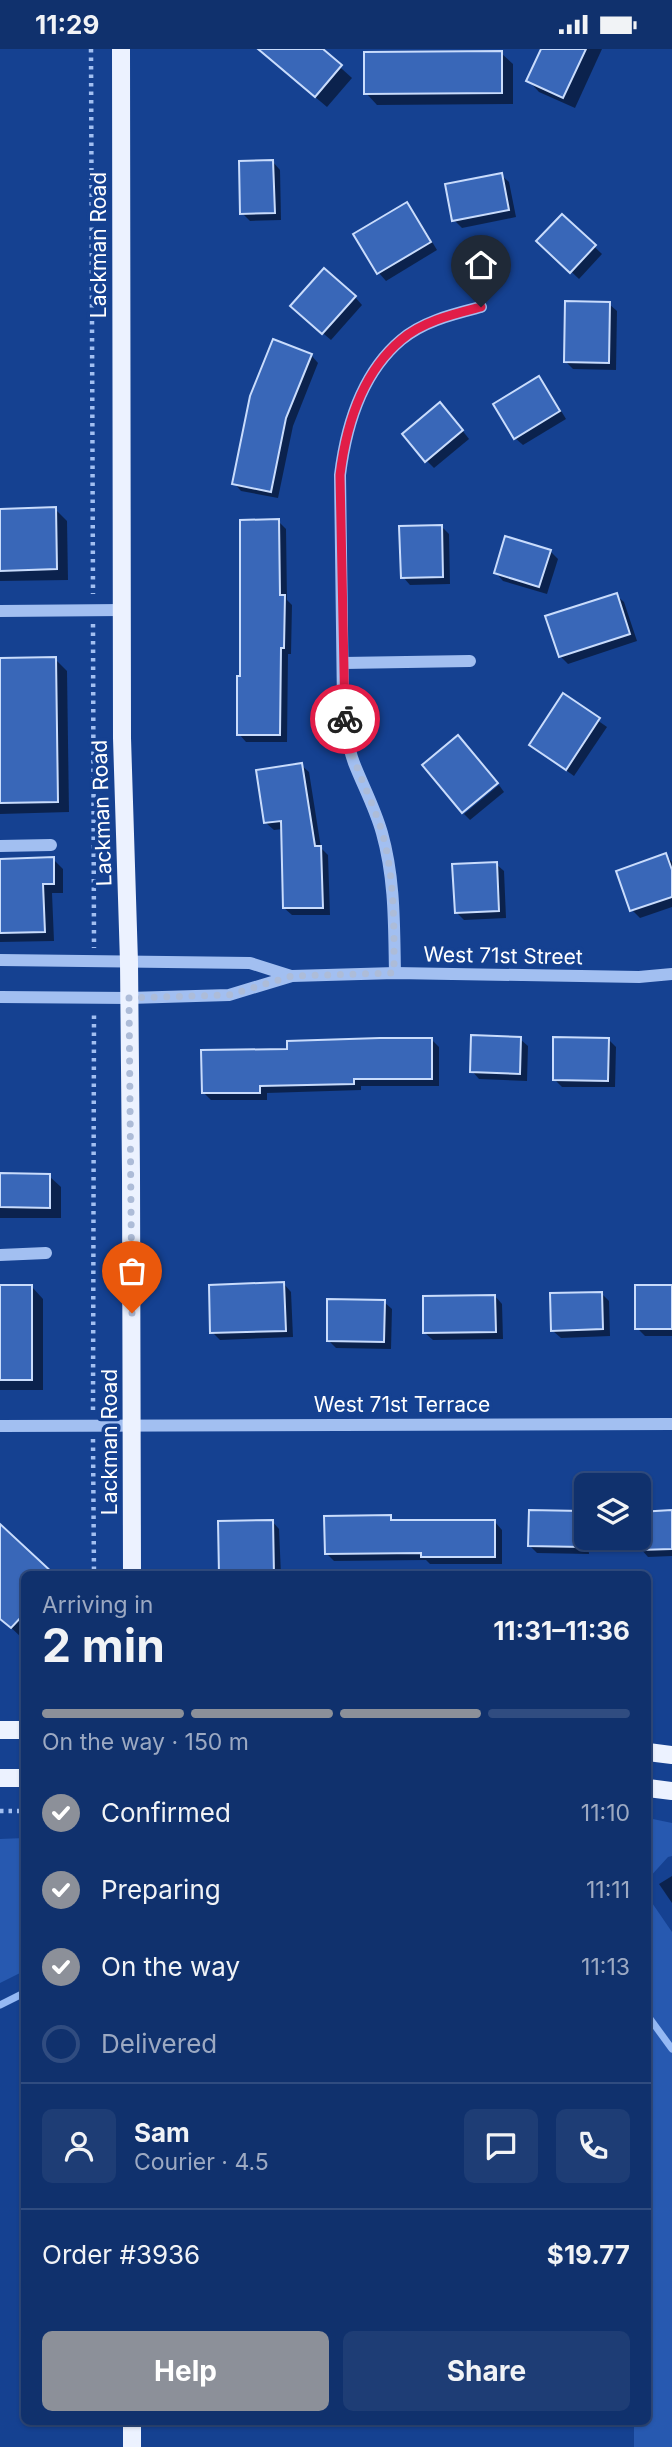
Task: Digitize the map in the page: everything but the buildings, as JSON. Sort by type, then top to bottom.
[{"type":"main road","name":"Lackman Road","points":[[121,49],[122,738],[129,998],[132,1571]]},
{"type":"main road","points":[[0,1730],[21,1730]]},
{"type":"main road","points":[[651,1752],[672,1755]]},
{"type":"main road","points":[[0,1778],[21,1778]]},
{"type":"main road","points":[[651,1789],[672,1791]]},
{"type":"main road","points":[[132,2425],[132,2447]]},
{"type":"street","points":[[394,973],[393,894],[388,863],[382,834],[367,790],[354,763],[346,732],[340,475],[344,442],[363,389],[381,361],[402,339],[453,314],[481,307]]},
{"type":"street","points":[[0,611],[122,610]]},
{"type":"street","points":[[343,663],[470,661]]},
{"type":"street","points":[[0,846],[51,845]]},
{"type":"street","name":"West 71st Street","points":[[0,960],[250,963],[292,976]]},
{"type":"street","name":"West 71st Street","points":[[0,997],[129,998],[229,995],[292,976],[394,973],[639,978],[672,974]]},
{"type":"street","points":[[0,1255],[46,1253]]},
{"type":"street","name":"West 71st Terrace","points":[[0,1426],[672,1425]]},
{"type":"path","points":[[91,49],[94,961]]},
{"type":"path","points":[[92,1395],[94,998]]},
{"type":"path","points":[[94,1456],[94,1571]]},
{"type":"path","points":[[0,1811],[21,1811]]},
{"type":"shaded area","points":[[651,1819],[672,1823],[672,1856],[651,1876]]},
{"type":"shaded area","points":[[21,1838],[21,1972],[0,1983],[0,1839]]},
{"type":"shaded area","points":[[651,1901],[672,1932],[672,2447],[634,2447],[634,2425],[651,2425]]},
{"type":"waterway","points":[[0,2005],[21,1994]]},
{"type":"waterway","points":[[651,2020],[672,2049]]},
{"type":"way so far","points":[[132,1313],[129,998],[229,995],[292,976],[394,973],[393,894],[388,863],[382,834],[367,790],[354,763],[345,719]]},
{"type":"route","points":[[345,719],[340,475],[344,442],[363,389],[381,361],[402,339],[453,314],[481,307]]}]
